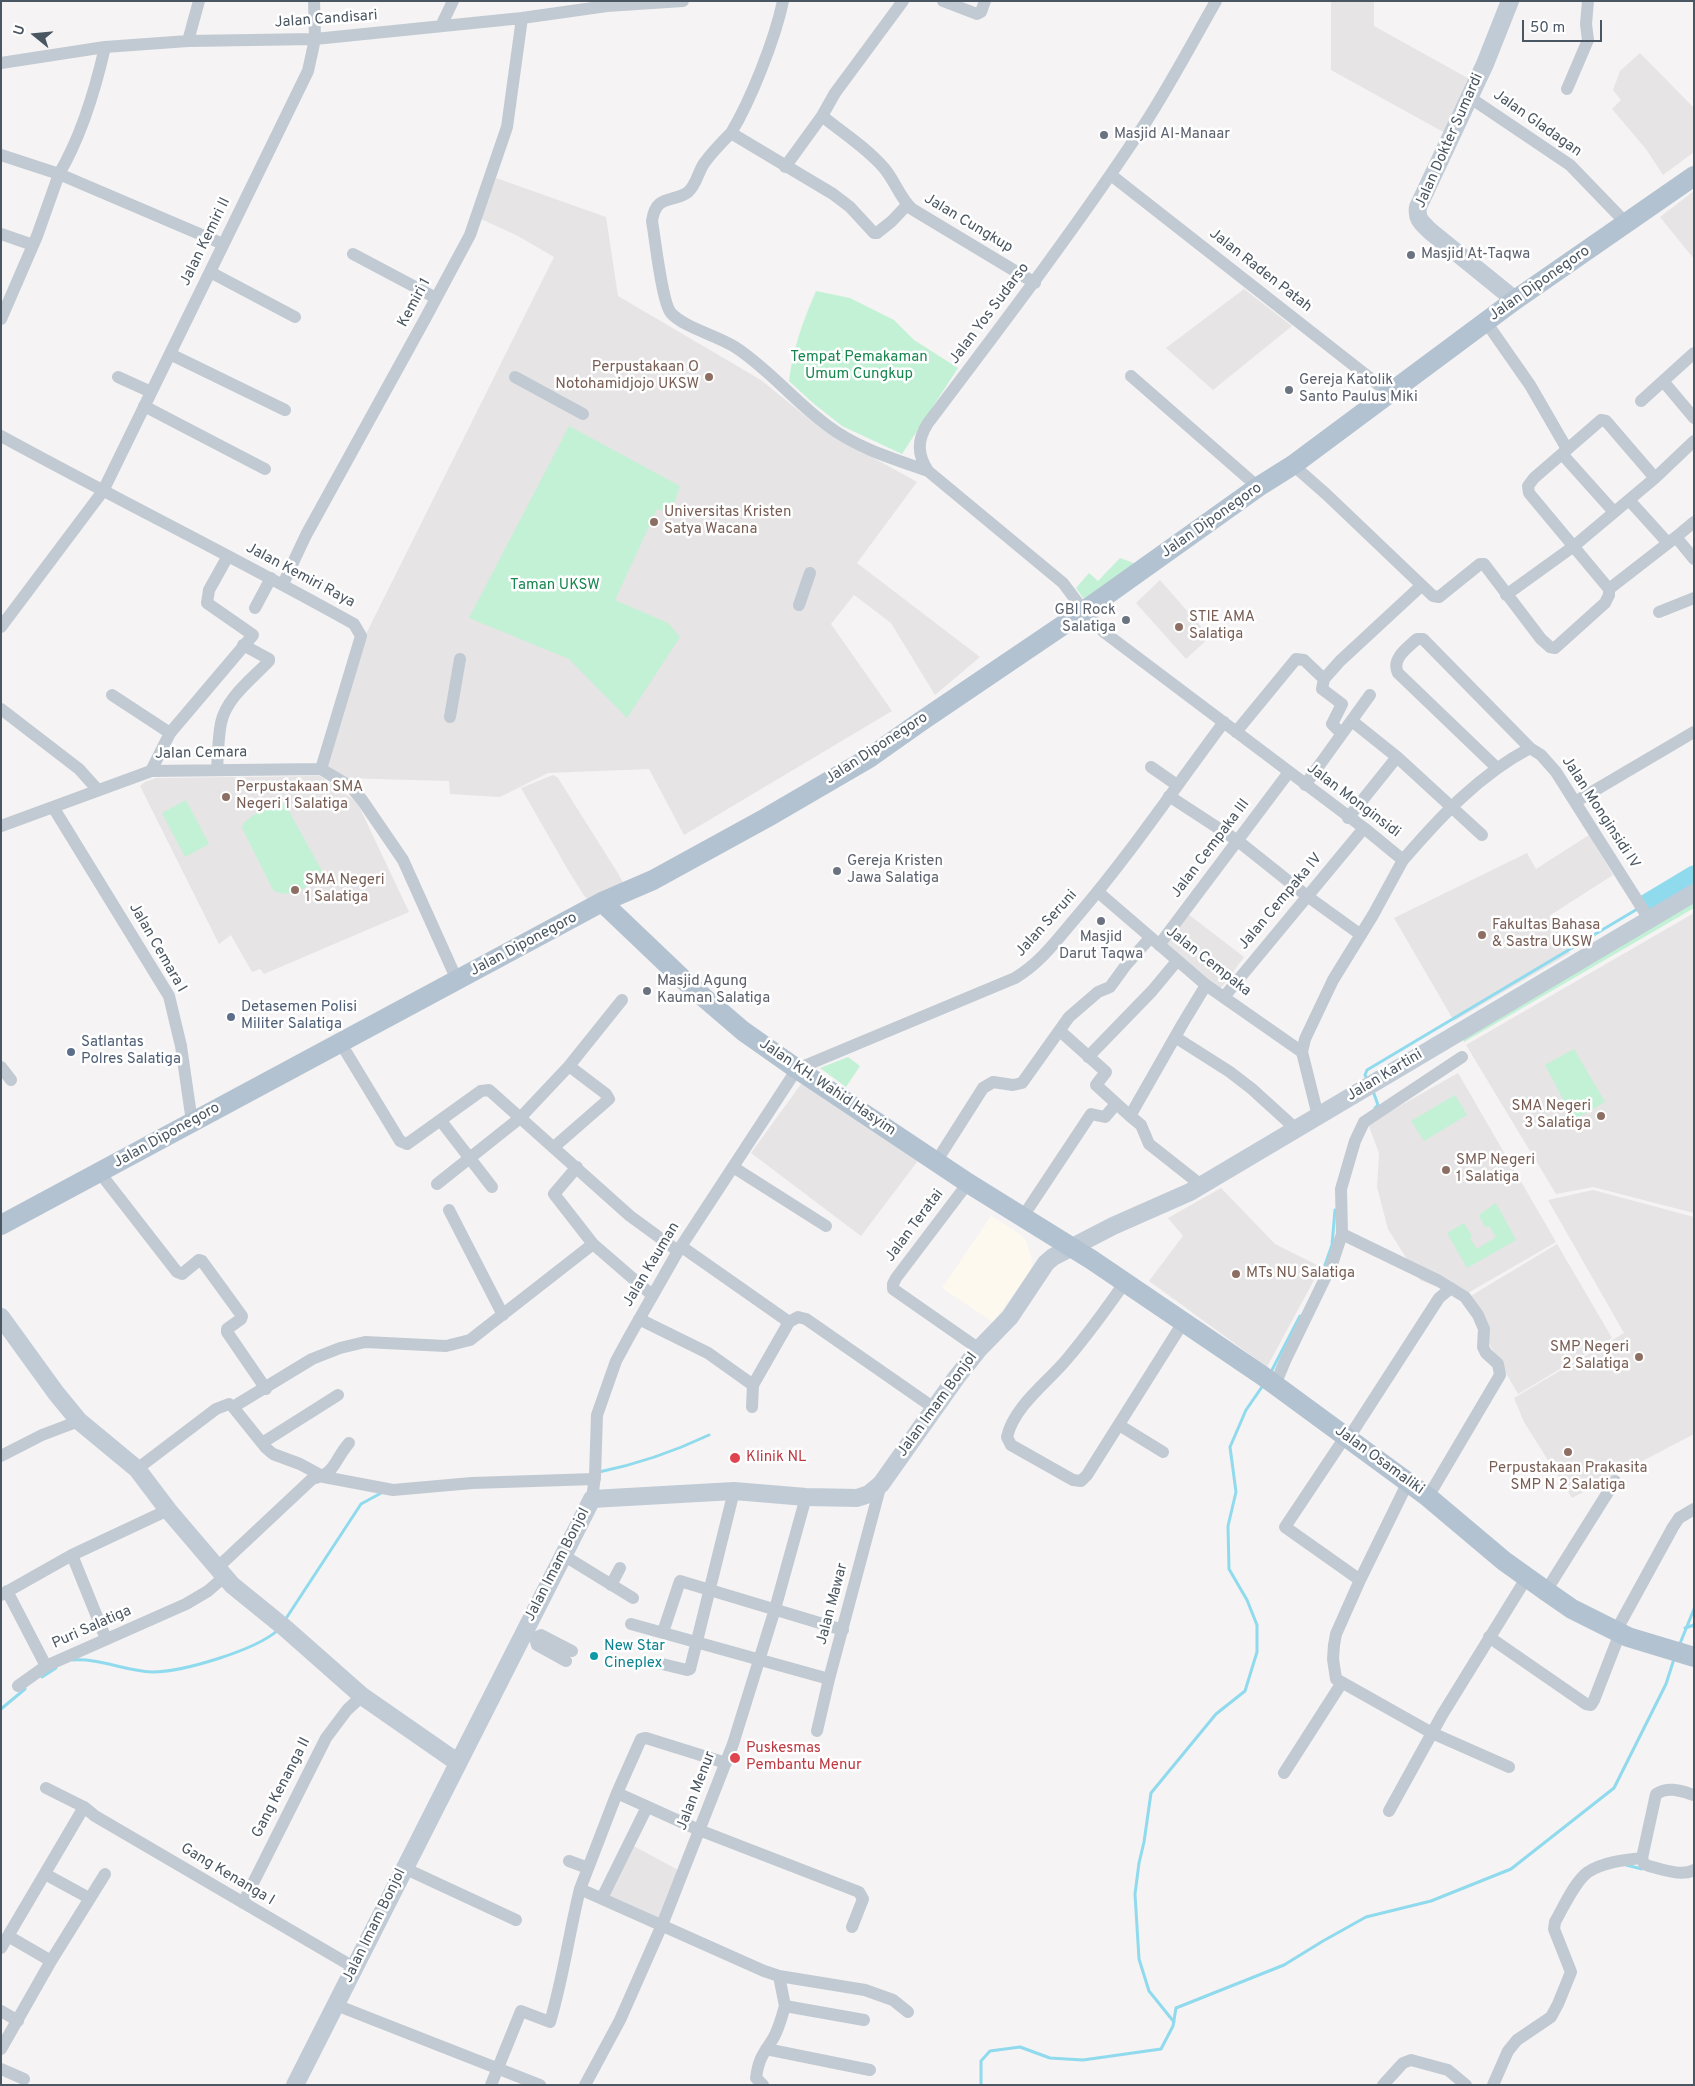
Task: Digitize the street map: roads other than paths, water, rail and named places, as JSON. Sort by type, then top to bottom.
[{"type":"main road","name":"Jalan Dokter Sumardi","points":[[1510,1],[1492,49],[1418,207],[1417,215],[1419,221],[1430,231],[1515,300]]},
{"type":"main road","name":"Jalan Diponegoro","points":[[1,1225],[602,902],[653,880],[869,758],[1084,611],[1258,487],[1292,465],[1515,300],[1694,176]]},
{"type":"main road","name":"Jalan Kartini","points":[[1071,1248],[1201,1185],[1694,893]]},
{"type":"main road","name":"Jalan KH. Wahid Hasyim","points":[[602,902],[687,983],[743,1030],[797,1069],[936,1162],[1071,1248]]},
{"type":"main road","name":"Jalan Osamaliki","points":[[1071,1248],[1184,1321],[1270,1381],[1428,1497],[1527,1577],[1572,1609],[1618,1632],[1655,1646],[1692,1656]]},
{"type":"main road","name":"Jalan Imam Bonjol","points":[[295,2085],[457,1762],[529,1635],[563,1555],[592,1499],[734,1492],[857,1498],[869,1494],[881,1484],[934,1408],[980,1349],[1010,1318],[1046,1263],[1053,1257],[1071,1248]]},
{"type":"main road","points":[[1,1317],[56,1393],[79,1421],[137,1469],[168,1510],[221,1573],[362,1696],[457,1762]]},
{"type":"street","points":[[188,41],[199,1]]},
{"type":"street","name":"Jalan Kemiri II","points":[[1,627],[103,491],[308,71],[315,39],[314,1]]},
{"type":"street","points":[[441,26],[453,1]]},
{"type":"street","name":"Jalan Candisari","points":[[1,63],[106,47],[188,41],[315,39],[522,18],[607,4],[683,1]]},
{"type":"street","points":[[783,1],[778,22],[755,81],[731,133],[704,163],[695,184],[687,192],[665,200],[656,208],[653,214],[652,221],[657,257],[667,307],[671,314],[692,327],[713,335],[741,352],[828,426],[849,439],[928,471]]},
{"type":"street","points":[[785,167],[903,1]]},
{"type":"street","points":[[943,1],[977,14],[981,12],[985,1]]},
{"type":"street","name":"Jalan Yos Sudarso","points":[[1084,611],[1063,583],[928,471],[921,460],[919,451],[923,431],[1035,283],[1110,176],[1155,106],[1216,1]]},
{"type":"street","points":[[1567,89],[1588,40],[1586,24],[1588,1]]},
{"type":"street","name":"Kemiri 1","points":[[283,584],[306,535],[470,234],[507,127],[522,18]]},
{"type":"street","points":[[1,319],[33,246],[59,174],[66,162],[94,92],[106,47]]},
{"type":"street","name":"Jalan Gladagan","points":[[1469,97],[1570,165],[1626,223]]},
{"type":"street","name":"Jalan Cungkup","points":[[822,116],[875,157],[886,170],[907,205],[1035,283]]},
{"type":"street","points":[[731,133],[842,201],[874,233],[877,234],[907,205]]},
{"type":"street","points":[[1,154],[59,174],[224,244]]},
{"type":"street","name":"Jalan Raden Patah","points":[[1110,176],[1389,393]]},
{"type":"street","points":[[1,234],[33,246]]},
{"type":"street","points":[[353,254],[436,298]]},
{"type":"street","points":[[210,272],[295,317]]},
{"type":"street","points":[[1486,322],[1530,385],[1565,451],[1614,512]]},
{"type":"street","points":[[170,354],[286,410]]},
{"type":"street","points":[[1641,401],[1693,355]]},
{"type":"street","points":[[1131,376],[1258,487]]},
{"type":"street","points":[[118,377],[151,392]]},
{"type":"street","points":[[515,377],[583,414]]},
{"type":"street","points":[[1663,381],[1694,418]]},
{"type":"street","points":[[144,406],[265,469]]},
{"type":"street","points":[[1609,589],[1529,493],[1528,489],[1534,478],[1600,421],[1604,420],[1655,478]]},
{"type":"street","name":"Jalan Kemiri Raya","points":[[1,436],[283,584],[354,624],[361,636],[321,769]]},
{"type":"street","points":[[1506,595],[1574,546],[1655,478],[1694,441]]},
{"type":"street","points":[[1292,465],[1326,494],[1433,596],[1439,597],[1483,564],[1494,575],[1506,595],[1541,639],[1550,647],[1555,648],[1599,610],[1607,600],[1609,589],[1694,522]]},
{"type":"street","points":[[1629,500],[1694,559]]},
{"type":"street","points":[[151,771],[170,733],[253,633],[207,603],[209,590],[228,556]]},
{"type":"street","points":[[799,605],[810,573]]},
{"type":"street","points":[[255,608],[271,578]]},
{"type":"street","points":[[1342,734],[1332,724],[1342,704],[1322,689],[1324,679],[1340,661],[1421,586]]},
{"type":"street","points":[[1659,612],[1694,598]]},
{"type":"street","name":"Jalan Monginsidi","points":[[1084,611],[1105,633],[1348,818],[1364,828],[1403,860],[1390,886],[1333,980],[1305,1039],[1302,1052]]},
{"type":"street","name":"Jalan Monginsidi IV","points":[[1497,768],[1398,674],[1396,669],[1397,660],[1417,639],[1423,639],[1556,772],[1649,919]]},
{"type":"street","points":[[217,770],[221,724],[224,713],[231,701],[269,661],[269,659],[244,645]]},
{"type":"street","points":[[450,717],[460,659]]},
{"type":"street","points":[[1236,732],[1296,659],[1304,660],[1324,679]]},
{"type":"street","points":[[112,695],[170,733]]},
{"type":"street","points":[[1305,785],[1370,695]]},
{"type":"street","points":[[1,709],[79,768],[97,789]]},
{"type":"street","points":[[1352,720],[1397,757],[1482,835]]},
{"type":"street","name":"Jalan Seruni","points":[[797,1069],[1015,978],[1040,960],[1098,892],[1224,722]]},
{"type":"street","points":[[1575,802],[1694,732]]},
{"type":"street","points":[[1403,860],[1430,828],[1452,806],[1497,768],[1530,748]]},
{"type":"street","points":[[1348,818],[1397,757]]},
{"type":"street","points":[[1151,767],[1173,790],[1307,896],[1360,934]]},
{"type":"street","points":[[321,769],[352,787],[404,860],[457,980]]},
{"type":"street","name":"Jalan Cemara","points":[[1,826],[97,789],[151,771],[321,769]]},
{"type":"street","name":"Jalan Cempaka III","points":[[936,1162],[983,1088],[993,1082],[1013,1085],[1022,1083],[1069,1017],[1098,992],[1110,987],[1126,965],[1154,942],[1238,841],[1289,772]]},
{"type":"street","name":"Jalan Cemara I","points":[[53,807],[169,996],[181,1046],[192,1122]]},
{"type":"street","name":"Jalan Cempaka IV","points":[[1224,997],[1364,828]]},
{"type":"street","name":"Jalan Cempaka","points":[[1098,892],[1206,985],[1302,1052]]},
{"type":"street","points":[[1088,1057],[1152,991],[1177,961]]},
{"type":"street","points":[[1130,1116],[1206,985]]},
{"type":"street","points":[[437,1184],[520,1118],[568,1066],[622,1000]]},
{"type":"street","points":[[1060,1031],[1106,1072],[1096,1085],[1141,1125],[1149,1144],[1201,1185]]},
{"type":"street","points":[[1175,1036],[1238,1078],[1296,1129]]},
{"type":"street","points":[[340,1042],[400,1142],[407,1144],[485,1090],[492,1092],[630,1216],[790,1322]]},
{"type":"street","points":[[1302,1052],[1318,1116]]},
{"type":"street","points":[[1270,1381],[1285,1362],[1328,1275],[1342,1234],[1341,1189],[1355,1141],[1364,1122],[1462,1057]]},
{"type":"street","points":[[1,1066],[12,1080]]},
{"type":"street","points":[[554,1147],[609,1099],[606,1094],[568,1066]]},
{"type":"street","name":"Jalan Kauman","points":[[592,1499],[599,1405],[616,1361],[652,1294],[797,1069]]},
{"type":"street","points":[[1022,1218],[1091,1114],[1105,1117],[1116,1104]]},
{"type":"street","points":[[440,1121],[492,1186]]},
{"type":"street","points":[[577,1167],[554,1194],[593,1244],[652,1294]]},
{"type":"street","points":[[733,1167],[826,1226]]},
{"type":"street","points":[[100,1173],[177,1272],[182,1274],[199,1260],[202,1261],[242,1316],[241,1319],[227,1329],[227,1332],[266,1389]]},
{"type":"street","name":"Jalan Teratai","points":[[968,1183],[896,1278],[893,1289],[980,1349]]},
{"type":"street","points":[[449,1210],[503,1315]]},
{"type":"street","points":[[1342,1234],[1451,1288],[1465,1297],[1478,1315],[1484,1329],[1483,1347],[1486,1353],[1498,1364],[1500,1375],[1428,1497]]},
{"type":"street","points":[[233,1407],[312,1360],[340,1348],[365,1342],[446,1346],[470,1340],[593,1244]]},
{"type":"street","points":[[1125,1282],[1067,1360],[1015,1416],[1009,1427],[1007,1437],[1011,1445],[1073,1480],[1081,1481],[1087,1475],[1184,1321]]},
{"type":"street","points":[[1360,1580],[1285,1527],[1439,1298],[1451,1288]]},
{"type":"street","points":[[752,1407],[753,1386],[790,1322],[795,1317],[806,1319],[934,1408]]},
{"type":"street","points":[[639,1319],[708,1353],[753,1386]]},
{"type":"street","points":[[262,1443],[338,1395]]},
{"type":"street","points":[[137,1469],[216,1409],[229,1404],[272,1454],[300,1464],[324,1477],[389,1489],[595,1474]]},
{"type":"street","points":[[1,1456],[42,1435],[79,1421]]},
{"type":"street","points":[[1119,1425],[1163,1452]]},
{"type":"street","points":[[324,1477],[349,1443]]},
{"type":"street","name":"Puri Salatiga","points":[[4,1593],[46,1666],[186,1604],[208,1591],[221,1573],[312,1479],[324,1477]]},
{"type":"street","points":[[1546,1591],[1615,1481]]},
{"type":"street","points":[[1408,1482],[1336,1634],[1334,1645],[1334,1672],[1336,1679],[1341,1684],[1432,1733],[1509,1767]]},
{"type":"street","name":"Jalan Mawar","points":[[817,1732],[829,1678],[881,1484]]},
{"type":"street","points":[[658,1662],[688,1670],[734,1492]]},
{"type":"street","name":"Jalan Menur","points":[[585,2085],[620,2020],[662,1925],[726,1762],[760,1659],[806,1497]]},
{"type":"street","points":[[1489,1637],[1586,1704],[1591,1705],[1618,1632],[1673,1527],[1679,1518],[1694,1509]]},
{"type":"street","points":[[4,1593],[72,1555],[168,1510]]},
{"type":"street","points":[[72,1555],[106,1639]]},
{"type":"street","points":[[563,1555],[633,1598]]},
{"type":"street","points":[[611,1585],[620,1568]]},
{"type":"street","points":[[1389,1811],[1432,1733],[1527,1577]]},
{"type":"street","points":[[663,1632],[679,1582],[843,1630]]},
{"type":"street","points":[[631,1624],[829,1678]]},
{"type":"street","points":[[529,1635],[537,1645],[569,1656]]},
{"type":"street","points":[[18,1686],[46,1666]]},
{"type":"street","points":[[1284,1772],[1341,1684]]},
{"type":"street","name":"Gang Kenanga II","points":[[242,1903],[326,1738],[347,1710],[362,1696]]},
{"type":"street","points":[[491,2085],[499,2070],[521,2011],[550,2022],[559,1990],[580,1889],[640,1739],[646,1738],[726,1762]]},
{"type":"street","points":[[1,1948],[84,1807],[46,1788]]},
{"type":"street","points":[[1694,1795],[1679,1790],[1664,1789],[1656,1794],[1642,1858],[1644,1864],[1649,1866],[1689,1873],[1694,1870]]},
{"type":"street","points":[[618,1793],[647,1808],[699,1830],[859,1892],[864,1899],[852,1927]]},
{"type":"street","name":"Gang Kenanga I","points":[[84,1807],[95,1816],[355,1968]]},
{"type":"street","points":[[602,1898],[647,1808]]},
{"type":"street","points":[[1493,2085],[1508,2051],[1517,2040],[1551,2017],[1565,1988],[1571,1972],[1554,1929],[1555,1922],[1578,1883],[1588,1873],[1618,1860],[1642,1858]]},
{"type":"street","points":[[569,1861],[588,1868]]},
{"type":"street","points":[[404,1868],[516,1920]]},
{"type":"street","points":[[45,1874],[89,1898]]},
{"type":"street","points":[[1,2049],[51,1961],[105,1874]]},
{"type":"street","points":[[580,1889],[764,1971],[779,1976],[865,1990],[893,2000],[908,2012]]},
{"type":"street","points":[[8,1936],[51,1961]]},
{"type":"street","points":[[763,2085],[756,2078],[762,2054],[775,2036],[786,2006],[779,1976]]},
{"type":"street","points":[[336,2005],[540,2085]]},
{"type":"street","points":[[786,2006],[864,2020]]},
{"type":"street","points":[[1,2011],[18,2021]]},
{"type":"street","points":[[766,2049],[870,2070]]},
{"type":"street","points":[[1383,2085],[1403,2063],[1411,2060],[1448,2070],[1466,2085]]},
{"type":"street","points":[[1,2068],[24,2079]]},
{"type":"waterway","points":[[1644,905],[1694,875]]},
{"type":"waterway","points":[[1368,1081],[1365,1075],[1367,1070],[1639,908]]},
{"type":"waterway","points":[[1373,1091],[1378,1105],[1375,1108]]},
{"type":"waterway","points":[[1325,1265],[1332,1245],[1335,1210]]},
{"type":"waterway","points":[[1271,1372],[1300,1316]]},
{"type":"waterway","points":[[1174,2022],[1149,1991],[1139,1959],[1135,1894],[1139,1863],[1151,1793],[1216,1714],[1245,1691],[1257,1652],[1257,1625],[1247,1600],[1229,1569],[1228,1526],[1236,1492],[1230,1447],[1246,1410],[1264,1384]]},
{"type":"waterway","points":[[599,1472],[655,1457],[709,1435]]},
{"type":"waterway","points":[[285,1620],[361,1504],[383,1492]]},
{"type":"waterway","points":[[1679,1646],[1694,1609]]},
{"type":"waterway","points":[[1685,1628],[1694,1625]]},
{"type":"waterway","points":[[72,1660],[93,1661],[142,1671],[165,1671],[200,1664],[237,1652],[268,1638],[278,1630]]},
{"type":"waterway","points":[[981,2085],[981,2061],[990,2051],[1020,2047],[1050,2058],[1083,2060],[1161,2049],[1173,2026],[1176,2008],[1284,1965],[1366,1917],[1431,1901],[1511,1869],[1614,1788],[1666,1684],[1674,1659]]},
{"type":"waterway","points":[[42,1677],[56,1668]]},
{"type":"waterway","points":[[1,1709],[25,1689]]},
{"type":"waterway","points":[[1626,1865],[1642,1869]]},
{"type":"place","name":"Masjid Al-Manaar","points":[[1104,135]]},
{"type":"place","name":"Masjid At-Taqwa","points":[[1411,255]]},
{"type":"place","name":"Perpustakaan O Notohamidjojo UKSW","points":[[709,377]]},
{"type":"place","name":"Gereja Katolik Santo Paulus Miki","points":[[1289,390]]},
{"type":"place","name":"Universitas Kristen Satya Wacana","points":[[654,522]]},
{"type":"place","name":"GBI Rock Salatiga","points":[[1126,620]]},
{"type":"place","name":"STIE AMA Salatiga","points":[[1179,627]]},
{"type":"place","name":"Perpustakaan SMA Negeri 1 Salatiga","points":[[226,797]]},
{"type":"place","name":"Gereja Kristen Jawa Salatiga","points":[[837,871]]},
{"type":"place","name":"SMA Negeri 1 Salatiga","points":[[295,890]]},
{"type":"place","name":"Masjid Darut Taqwa","points":[[1101,921]]},
{"type":"place","name":"Fakultas Bahasa & Sastra UKSW","points":[[1482,935]]},
{"type":"place","name":"Masjid Agung Kauman Salatiga","points":[[647,991]]},
{"type":"place","name":"Detasemen Polisi Militer Salatiga","points":[[231,1017]]},
{"type":"place","name":"Satlantas Polres Salatiga","points":[[71,1052]]},
{"type":"place","name":"SMA Negeri 3 Salatiga","points":[[1601,1116]]},
{"type":"place","name":"SMP Negeri 1 Salatiga","points":[[1446,1170]]},
{"type":"place","name":"MTs NU Salatiga","points":[[1236,1274]]},
{"type":"place","name":"SMP Negeri 2 Salatiga","points":[[1639,1357]]},
{"type":"place","name":"Perpustakaan Prakasita SMP N 2 Salatiga","points":[[1568,1452]]},
{"type":"place","name":"Klinik NL","points":[[735,1458]]},
{"type":"place","name":"New Star Cineplex","points":[[594,1656]]},
{"type":"place","name":"Puskesmas Pembantu Menur","points":[[735,1758]]},
{"type":"park label","name":"Tempat Pemakaman Umum Cungkup","points":[[859,366]]},
{"type":"park label","name":"Taman UKSW","points":[[555,586]]}]
